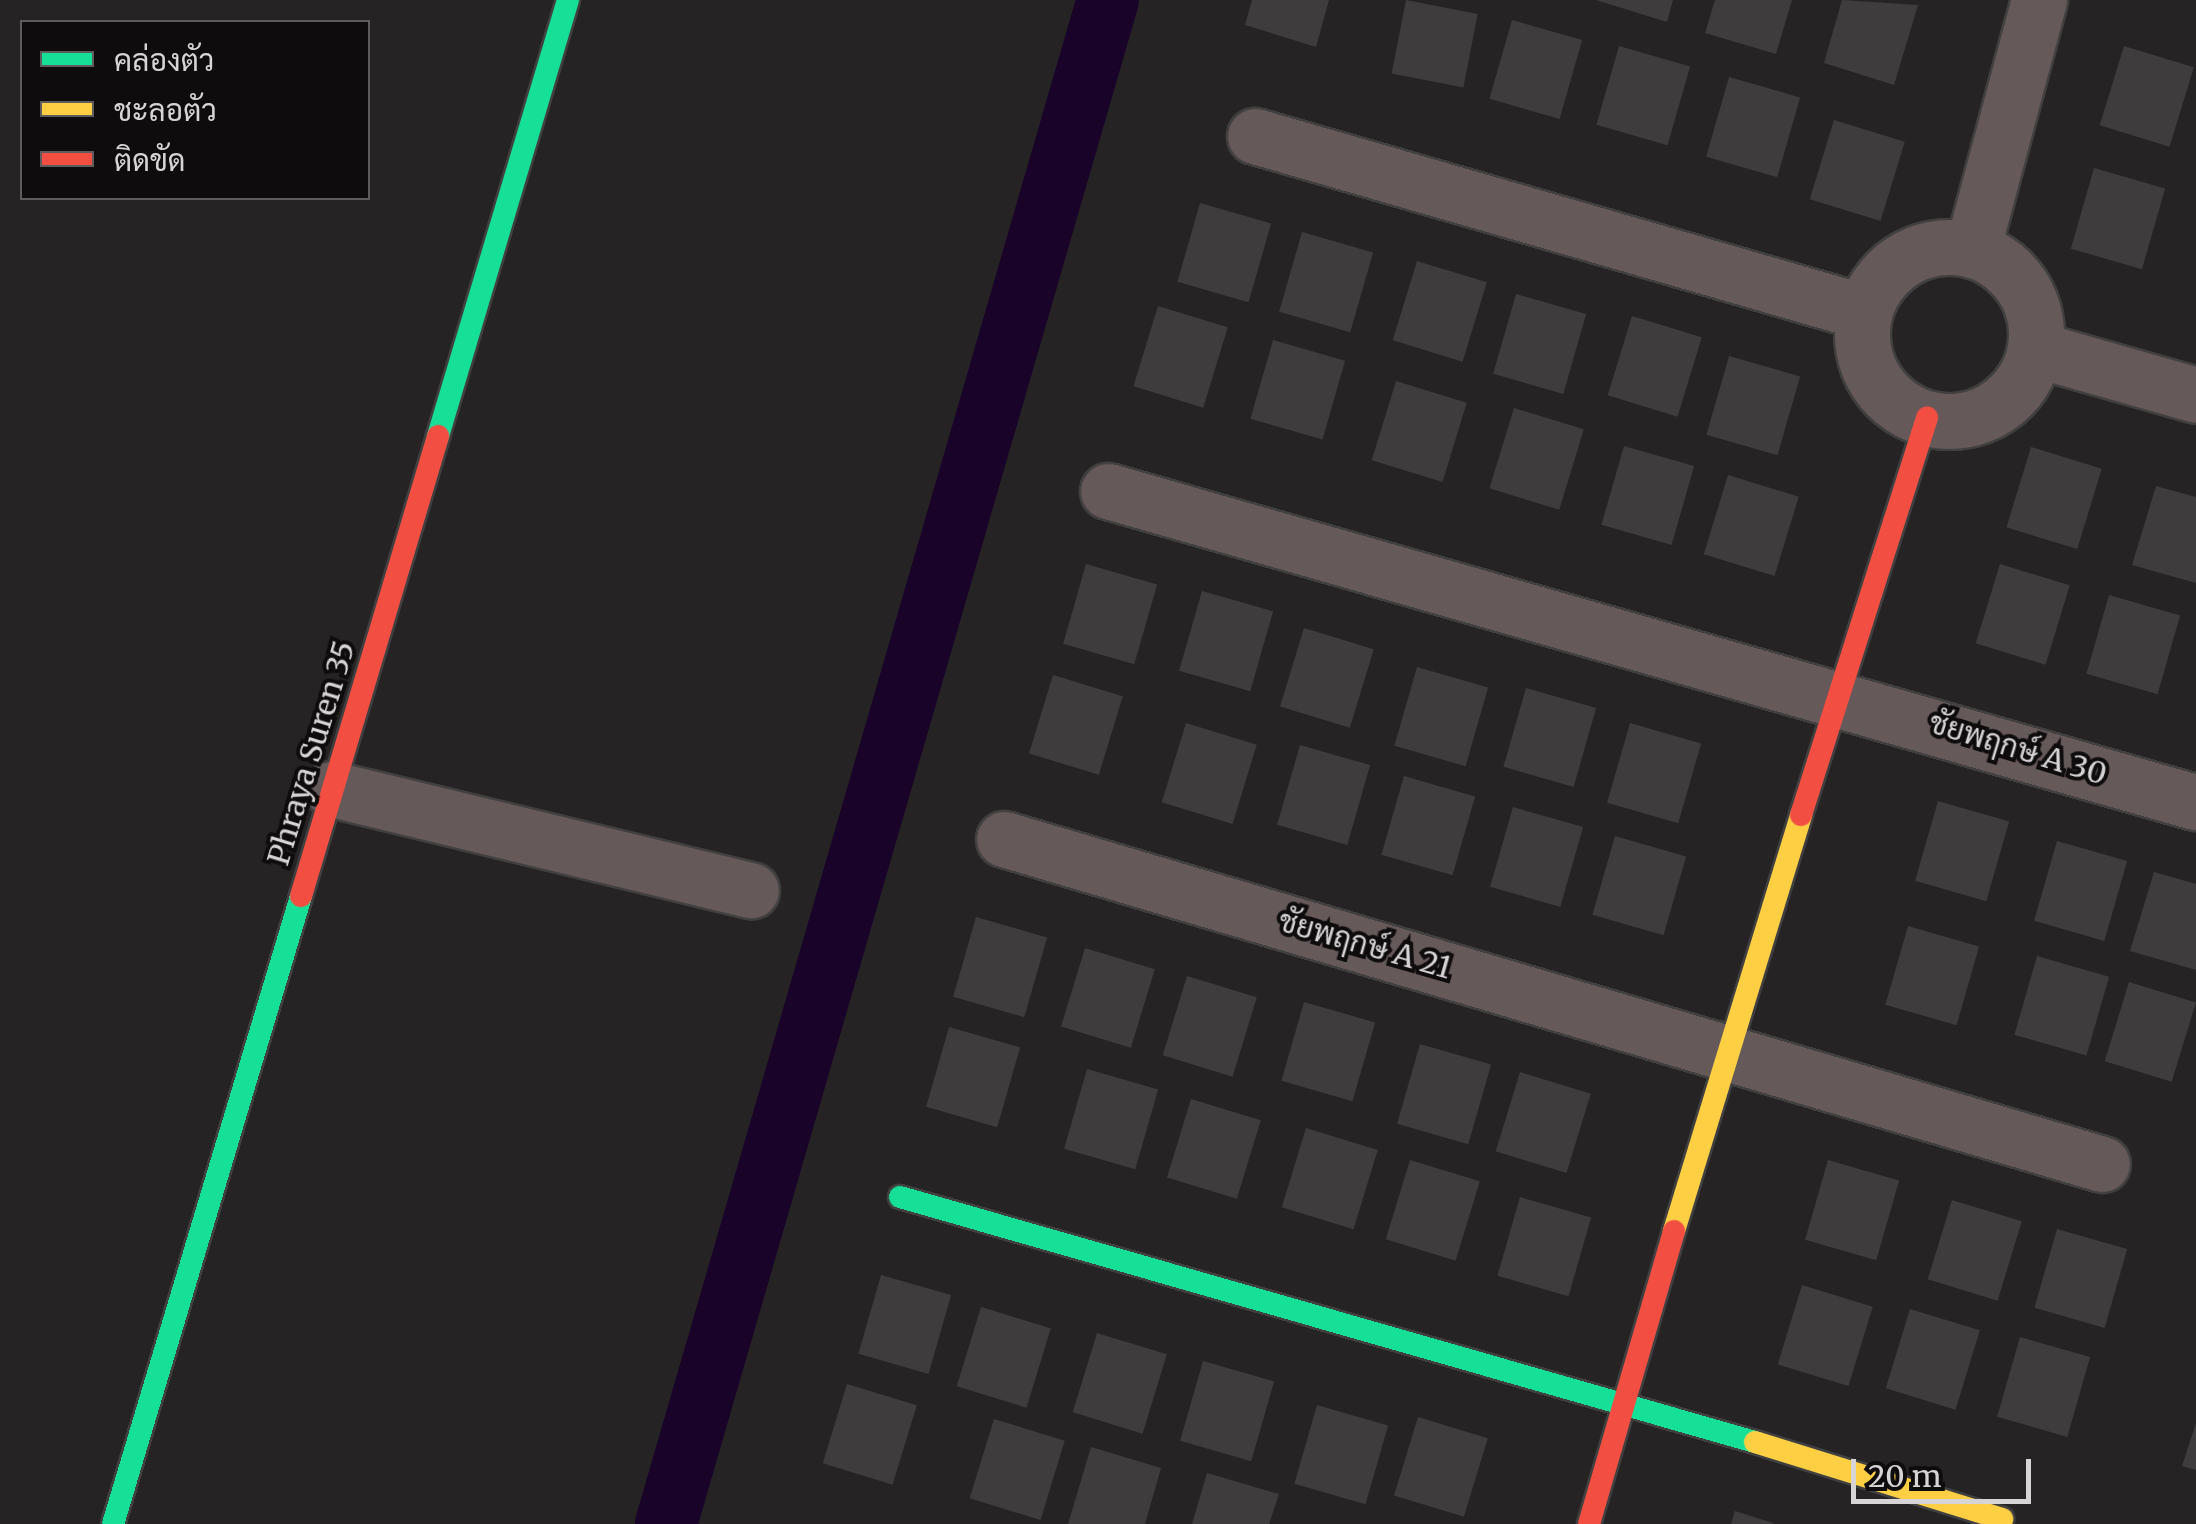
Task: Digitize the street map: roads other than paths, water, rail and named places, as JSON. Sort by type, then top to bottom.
[{"type":"street","name":"Phraya Suren 35","points":[[113,1524],[568,0]]},
{"type":"street","points":[[1972,250],[2039,0]]},
{"type":"street","points":[[1255,136],[1864,312]]},
{"type":"street","points":[[1944,247],[1972,250],[2015,276],[2029,298],[2035,349],[2026,376],[1996,406],[1956,421],[1928,418],[1881,390],[1861,340],[1864,312],[1893,266],[1944,247]]},
{"type":"street","points":[[2035,349],[2196,396]]},
{"type":"street","points":[[1589,1524],[1726,1050],[1928,418]]},
{"type":"street","name":"ชัยพฤกษ์ A 30","points":[[1108,491],[1840,694],[2195,802]]},
{"type":"street","points":[[332,789],[750,890]]},
{"type":"street","name":"ชัยพฤกษ์ A 21","points":[[1004,839],[2102,1164]]},
{"type":"street","points":[[900,1197],[1624,1401],[2002,1519]]},
{"type":"waterway","points":[[666,1524],[1108,0]]}]
